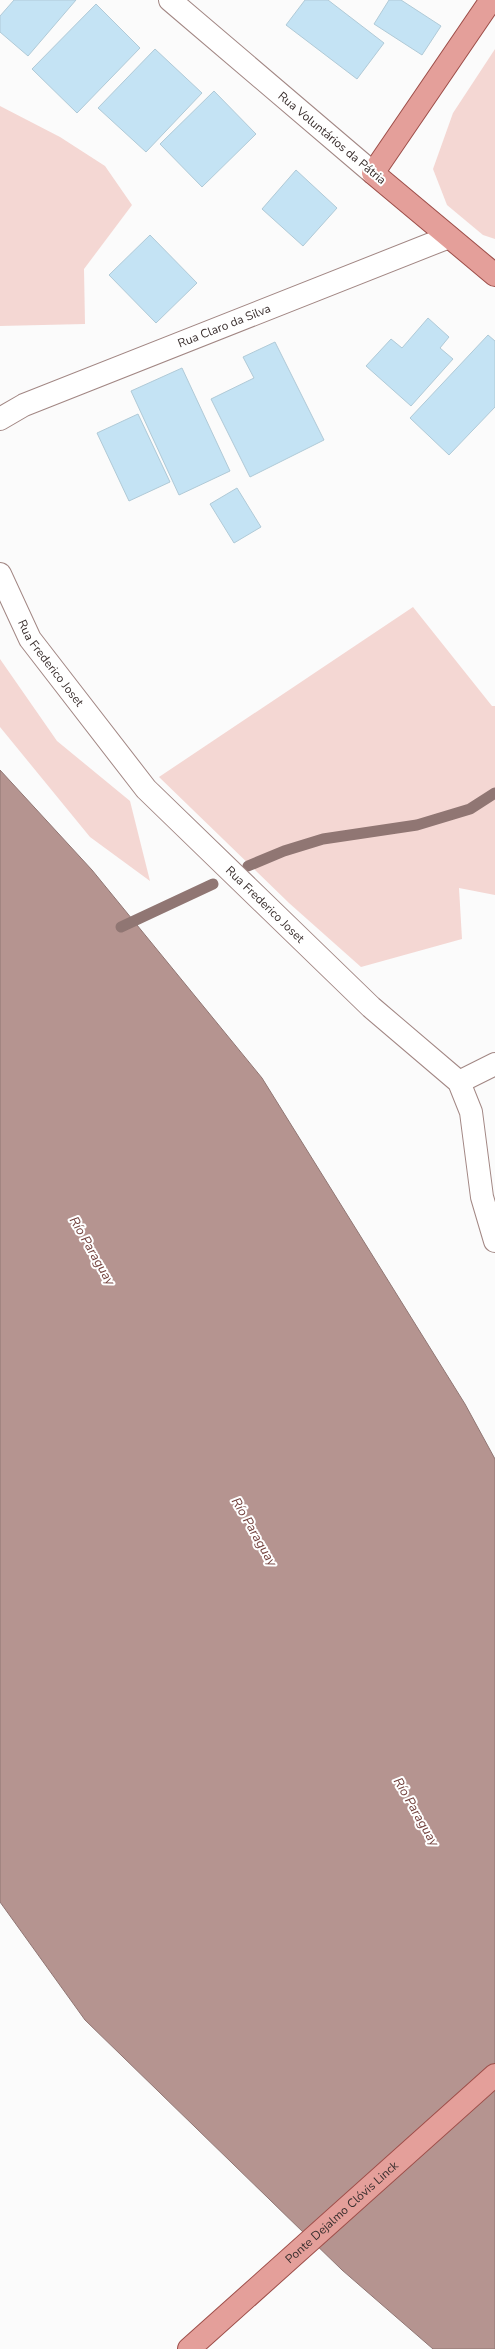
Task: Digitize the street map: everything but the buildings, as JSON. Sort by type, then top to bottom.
[{"type":"main road","points":[[373,173],[491,0]]},
{"type":"main road","name":"Rua Voluntários da Pátria","points":[[373,173],[495,275]]},
{"type":"main road","name":"Ponte Dejalmo Clóvis Linck","points":[[189,2349],[495,2075]]},
{"type":"street","name":"Rua Voluntários da Pátria","points":[[170,0],[373,173]]},
{"type":"street","name":"Rua Claro da Silva","points":[[0,419],[24,405],[449,237]]},
{"type":"street","name":"Rua Frederico Joset","points":[[0,574],[30,639],[146,788],[371,1007],[459,1082],[471,1112],[482,1197],[495,1241]]},
{"type":"street","points":[[459,1082],[495,1064]]},
{"type":"shaded area","points":[[495,49],[495,239],[483,235],[447,205],[433,169],[453,113]]},
{"type":"shaded area","points":[[0,106],[60,137],[105,166],[132,205],[84,269],[85,324],[0,326]]},
{"type":"shaded area","points":[[413,607],[492,706],[495,706],[495,895],[459,888],[462,939],[361,967],[289,903],[159,777]]},
{"type":"shaded area","points":[[0,659],[57,741],[130,801],[150,881],[90,837],[0,727]]},
{"type":"water","name":"Río Paraguay","points":[[0,770],[92,870],[262,1078],[465,1404],[495,1459],[495,2349],[433,2349],[342,2270],[85,2020],[0,1902]]},
{"type":"waterway","points":[[248,866],[284,851],[323,839],[417,825],[470,809],[495,793]]},
{"type":"waterway","points":[[121,927],[213,884]]}]
